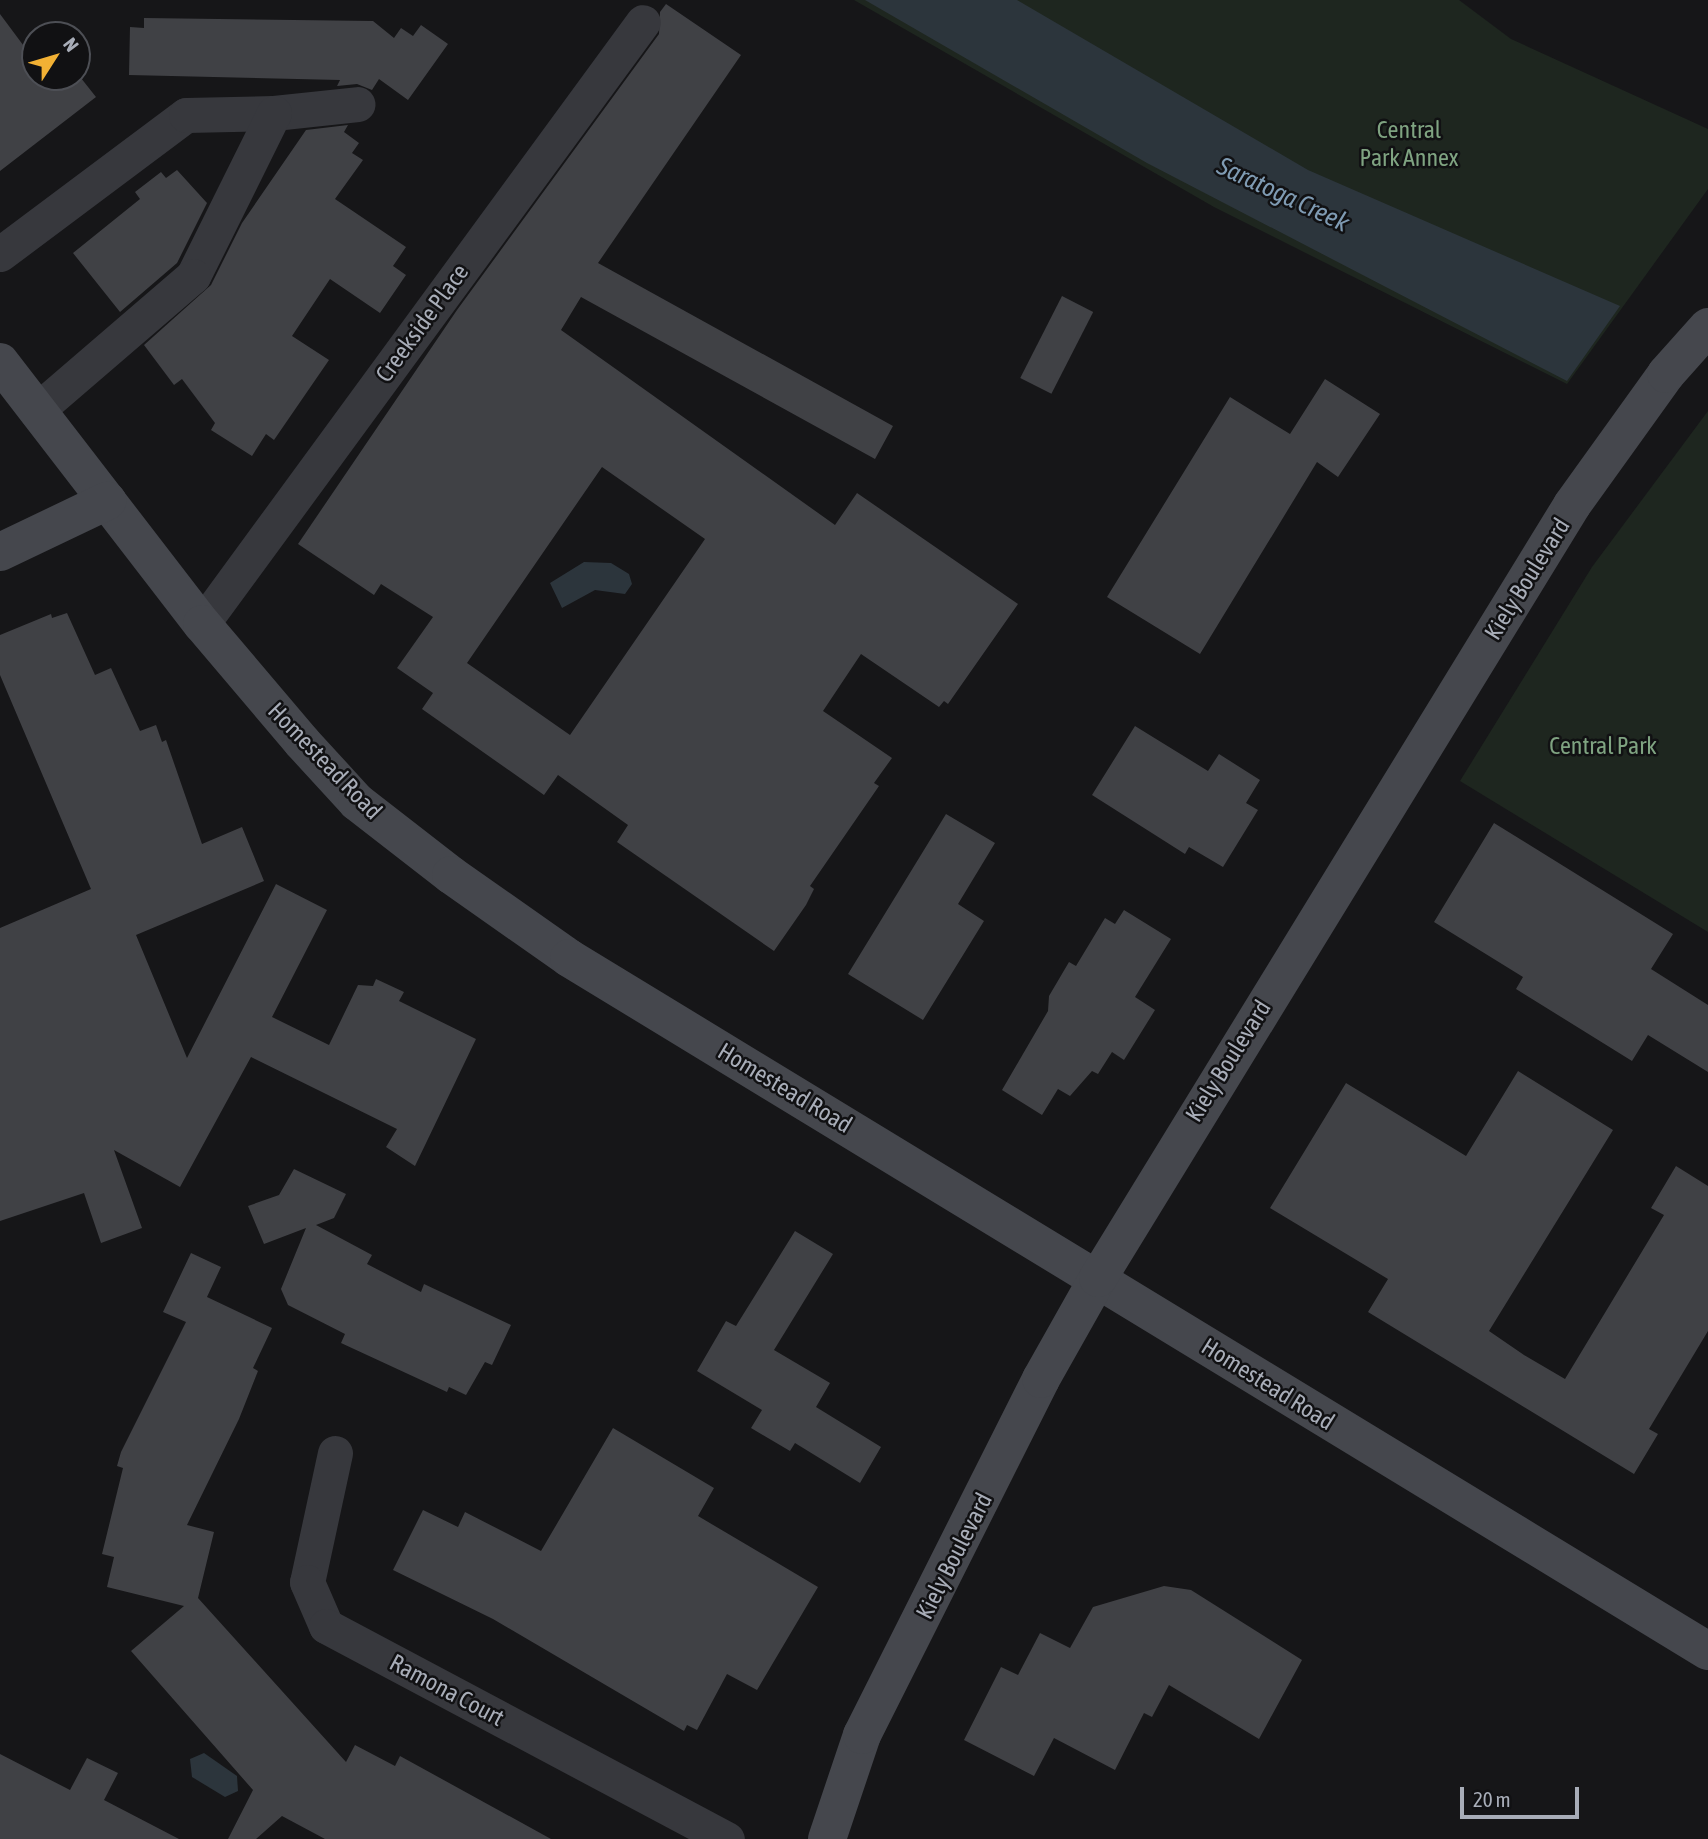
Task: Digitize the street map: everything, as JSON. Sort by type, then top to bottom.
[{"type":"main road","name":"Kiely Boulevard","points":[[827,1839],[862,1735],[1041,1380],[1098,1278],[1572,505],[1666,374],[1708,327]]},
{"type":"main road","name":"Homestead Road","points":[[0,362],[202,624],[357,802],[451,875],[569,958],[1708,1651]]},
{"type":"main road","points":[[0,552],[107,501]]},
{"type":"street","name":"Creekside Place","points":[[202,624],[643,23]]},
{"type":"street","points":[[0,254],[187,115],[274,113],[358,104]]},
{"type":"street","points":[[36,411],[193,276],[274,113]]},
{"type":"street","name":"Ramona Court","points":[[335,1453],[307,1582],[326,1626],[727,1839]]},
{"type":"green space","name":"Central Park Annex","points":[[854,0],[1459,0],[1511,39],[1708,129],[1708,189],[1567,384],[1214,207]]},
{"type":"green space","name":"Central Park","points":[[1708,411],[1708,932],[1460,781],[1592,567]]},
{"type":"water","name":"Saratoga Creek","points":[[865,0],[1017,0],[1308,170],[1620,306],[1567,381],[1147,163]]},
{"type":"water","points":[[584,562],[611,563],[629,574],[632,584],[625,594],[595,590],[562,608],[550,583]]},
{"type":"water","points":[[204,1753],[237,1776],[238,1791],[225,1797],[192,1777],[190,1759]]},
{"type":"building","points":[[666,4],[741,55],[598,263],[893,426],[875,459],[581,297],[561,330],[835,525],[857,493],[1018,604],[948,704],[944,701],[939,707],[861,654],[823,711],[892,758],[874,783],[879,786],[810,886],[814,889],[806,905],[774,951],[617,842],[628,825],[558,775],[544,795],[422,709],[433,693],[397,668],[433,617],[381,584],[374,595],[298,544],[457,310],[659,34],[660,12]],"holes":[[[602,467],[705,539],[570,735],[467,663]]]},
{"type":"building","points":[[0,14],[21,42],[21,91],[91,91],[96,97],[0,171]]},
{"type":"building","points":[[144,18],[373,21],[394,38],[401,28],[413,36],[421,25],[448,44],[408,100],[379,79],[372,90],[357,84],[337,86],[340,80],[129,75],[130,27],[144,28]]},
{"type":"building","points":[[348,125],[344,132],[359,143],[352,153],[363,160],[335,199],[406,247],[393,266],[406,275],[380,313],[330,279],[292,336],[329,360],[274,440],[266,434],[252,456],[211,430],[215,423],[182,379],[174,385],[144,345],[211,285],[242,223],[306,130]]},
{"type":"building","points":[[177,170],[207,203],[177,263],[120,312],[73,253],[140,199],[135,192],[161,172],[166,178]]},
{"type":"building","points":[[1062,296],[1093,312],[1051,394],[1020,378]]},
{"type":"building","points":[[1325,379],[1380,414],[1338,477],[1317,462],[1200,654],[1107,597],[1230,397],[1290,434]]},
{"type":"building","points":[[67,613],[95,675],[111,668],[140,731],[156,725],[162,742],[166,740],[202,844],[242,827],[264,881],[136,935],[187,1058],[276,884],[327,910],[272,1017],[329,1045],[358,985],[373,986],[376,979],[404,992],[399,1001],[476,1039],[415,1166],[386,1147],[397,1129],[251,1057],[180,1187],[114,1150],[142,1228],[101,1243],[84,1193],[0,1221],[0,928],[91,889],[0,675],[0,635],[51,614],[52,618]]},
{"type":"building","points":[[1135,726],[1208,771],[1219,754],[1260,780],[1246,803],[1258,810],[1223,867],[1189,847],[1185,854],[1092,795]]},
{"type":"building","points":[[946,814],[995,843],[958,904],[984,921],[923,1020],[848,974]]},
{"type":"building","points":[[1494,823],[1673,934],[1651,969],[1708,1005],[1708,1072],[1648,1035],[1632,1061],[1516,989],[1523,977],[1434,922]]},
{"type":"building","points":[[1124,910],[1171,939],[1135,997],[1155,1010],[1124,1060],[1112,1052],[1098,1074],[1092,1071],[1070,1096],[1058,1089],[1042,1115],[1002,1090],[1048,1011],[1049,996],[1069,962],[1076,966],[1105,918],[1115,924]]},
{"type":"building","points":[[1518,1071],[1613,1130],[1489,1331],[1524,1355],[1565,1379],[1664,1215],[1651,1208],[1676,1166],[1708,1186],[1708,1331],[1649,1429],[1658,1434],[1634,1474],[1368,1312],[1388,1279],[1270,1208],[1346,1083],[1466,1156]]},
{"type":"building","points":[[294,1169],[346,1194],[334,1218],[316,1225],[372,1255],[367,1264],[421,1292],[424,1284],[511,1325],[492,1365],[485,1362],[466,1395],[449,1387],[447,1392],[341,1343],[345,1334],[288,1305],[281,1289],[306,1228],[264,1244],[248,1206],[279,1195]]},
{"type":"building","points":[[795,1231],[833,1254],[774,1350],[830,1383],[816,1407],[881,1447],[860,1483],[795,1443],[790,1451],[751,1428],[762,1410],[697,1371],[726,1321],[736,1326]]},
{"type":"building","points":[[191,1253],[221,1267],[207,1297],[272,1328],[253,1368],[258,1371],[239,1419],[187,1525],[214,1532],[198,1598],[346,1762],[355,1745],[395,1766],[400,1756],[551,1839],[325,1839],[282,1816],[256,1839],[228,1839],[253,1790],[131,1651],[184,1606],[107,1587],[114,1557],[102,1554],[123,1468],[117,1466],[121,1452],[186,1322],[163,1312]]},
{"type":"building","points":[[613,1428],[714,1488],[698,1516],[818,1587],[757,1690],[727,1674],[697,1730],[687,1725],[684,1731],[493,1619],[393,1570],[423,1510],[458,1527],[465,1512],[541,1551]]},
{"type":"building","points":[[1164,1586],[1191,1590],[1302,1660],[1259,1739],[1169,1685],[1152,1717],[1144,1713],[1115,1770],[1054,1738],[1034,1776],[964,1740],[1001,1667],[1018,1675],[1040,1633],[1070,1648],[1093,1607]]},
{"type":"building","points":[[0,1754],[70,1790],[87,1758],[118,1773],[104,1800],[179,1839],[0,1839]]}]
